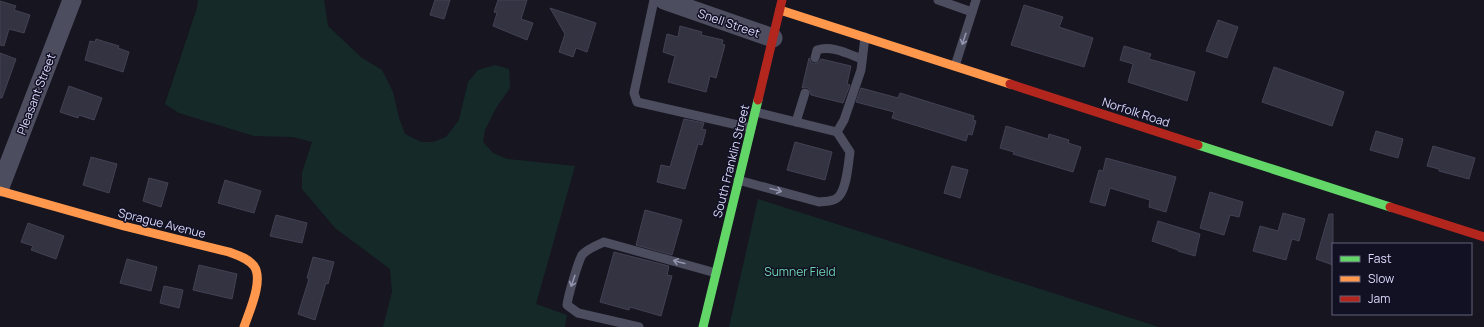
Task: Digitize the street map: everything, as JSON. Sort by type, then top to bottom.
[{"type":"street","name":"Pleasant Street","points":[[0,187],[72,0]]},
{"type":"street","name":"Snell Street","points":[[664,0],[773,38]]},
{"type":"street","name":"South Franklin Street","points":[[703,327],[782,0]]},
{"type":"street","name":"Norfolk Road","points":[[780,10],[1484,237]]},
{"type":"street","name":"Sprague Avenue","points":[[0,191],[158,236],[241,255],[254,266],[258,279],[244,327]]},
{"type":"lane","points":[[654,0],[634,92],[636,102],[751,128]]},
{"type":"lane","points":[[938,0],[972,12]]},
{"type":"lane","points":[[955,66],[976,0]]},
{"type":"lane","points":[[837,132],[844,120],[861,70],[865,37]]},
{"type":"lane","points":[[815,58],[816,50],[824,47],[862,59]]},
{"type":"lane","points":[[796,122],[805,94]]},
{"type":"lane","points":[[738,180],[818,202],[829,201],[837,198],[842,193],[846,177],[850,152],[837,132],[755,112]]},
{"type":"lane","points":[[639,327],[578,313],[567,305],[568,297],[582,255],[594,246],[604,242],[716,273]]},
{"type":"green space","points":[[198,0],[324,0],[328,26],[362,58],[382,70],[393,92],[399,118],[405,134],[421,142],[433,142],[446,137],[459,120],[468,82],[478,70],[495,65],[509,69],[510,88],[496,108],[485,130],[483,142],[493,153],[507,159],[575,166],[536,304],[567,315],[565,327],[383,327],[392,292],[390,269],[335,228],[302,189],[302,173],[312,142],[293,137],[254,136],[179,113],[165,104],[197,8]]},
{"type":"green space","name":"Sumner Field","points":[[758,199],[1159,327],[729,327]]},
{"type":"building","points":[[435,0],[450,0],[444,19],[430,15]]},
{"type":"building","points":[[498,0],[527,0],[521,19],[533,23],[527,40],[493,26],[497,13],[494,12]]},
{"type":"building","points":[[0,1],[16,6],[14,10],[30,15],[24,33],[9,29],[4,46],[0,45]]},
{"type":"building","points":[[1024,5],[1063,17],[1059,27],[1093,38],[1084,67],[1011,45]]},
{"type":"building","points":[[550,8],[596,23],[587,52],[576,48],[573,57],[559,52],[565,34]]},
{"type":"building","points":[[1218,20],[1238,27],[1227,58],[1206,51]]},
{"type":"building","points":[[680,26],[702,32],[701,35],[723,40],[722,44],[725,45],[716,78],[710,76],[706,92],[668,82],[675,56],[663,52],[667,34],[678,37]]},
{"type":"building","points":[[96,39],[119,46],[118,48],[129,52],[123,72],[85,60],[90,41],[95,42]]},
{"type":"building","points":[[1124,46],[1151,54],[1149,59],[1195,72],[1187,101],[1128,82],[1133,64],[1120,60]]},
{"type":"building","points":[[0,53],[16,59],[2,98],[0,98]]},
{"type":"building","points":[[809,58],[814,64],[819,62],[821,59],[851,66],[847,84],[850,85],[843,103],[811,95],[809,89],[806,87],[802,88]]},
{"type":"building","points":[[1274,67],[1344,92],[1332,126],[1262,102]]},
{"type":"building","points":[[69,86],[102,98],[94,120],[79,115],[78,118],[60,112]]},
{"type":"building","points":[[861,88],[898,98],[900,93],[974,116],[973,120],[976,121],[972,135],[968,134],[966,141],[892,118],[894,112],[856,102]]},
{"type":"building","points":[[684,119],[704,123],[702,129],[706,130],[702,145],[698,144],[685,189],[657,182],[661,165],[670,167]]},
{"type":"building","points":[[1006,126],[1048,139],[1049,134],[1069,140],[1068,143],[1081,147],[1073,172],[1013,154],[1014,152],[1000,148]]},
{"type":"building","points":[[1376,131],[1403,139],[1398,158],[1370,150]]},
{"type":"building","points":[[795,142],[832,152],[825,180],[787,170]]},
{"type":"building","points":[[1433,146],[1475,158],[1469,179],[1439,171],[1439,169],[1427,166]]},
{"type":"building","points":[[91,157],[117,164],[109,193],[83,185]]},
{"type":"building","points":[[1106,158],[1176,177],[1166,212],[1149,207],[1150,200],[1110,188],[1105,206],[1090,202],[1099,170],[1103,171]]},
{"type":"building","points":[[952,166],[968,170],[960,198],[944,193]]},
{"type":"building","points":[[149,178],[168,183],[161,207],[143,201]]},
{"type":"building","points":[[225,180],[261,191],[254,213],[218,203]]},
{"type":"building","points":[[1210,192],[1243,202],[1239,217],[1230,215],[1224,235],[1200,228]]},
{"type":"building","points":[[645,210],[682,220],[672,255],[636,245]]},
{"type":"building","points":[[1283,213],[1305,219],[1299,241],[1292,239],[1286,260],[1253,251],[1260,226],[1278,231]]},
{"type":"building","points":[[1329,214],[1333,214],[1332,265],[1316,259]]},
{"type":"building","points":[[276,215],[307,223],[302,243],[270,236]]},
{"type":"building","points":[[1158,221],[1200,234],[1195,256],[1152,241]]},
{"type":"building","points":[[28,223],[64,236],[56,259],[31,250],[33,246],[21,242]]},
{"type":"building","points":[[614,252],[669,266],[667,275],[672,276],[661,316],[630,307],[629,310],[600,302]]},
{"type":"building","points":[[313,257],[334,262],[315,320],[298,314],[309,279],[307,278]]},
{"type":"building","points":[[127,259],[157,267],[151,291],[120,283]]},
{"type":"building","points":[[199,265],[237,274],[232,299],[193,290]]},
{"type":"building","points":[[164,286],[183,290],[179,308],[160,303]]},
{"type":"traffic: fast","points":[[703,327],[758,100]]},
{"type":"traffic: fast","points":[[1198,145],[1390,207]]},
{"type":"traffic: slow","points":[[780,10],[1010,84]]},
{"type":"traffic: slow","points":[[0,191],[124,226],[229,252],[246,259],[252,263],[257,272],[257,287],[244,327]]},
{"type":"traffic: jam","points":[[758,100],[782,0]]},
{"type":"traffic: jam","points":[[1010,84],[1198,145]]},
{"type":"traffic: jam","points":[[1390,207],[1484,237]]}]
